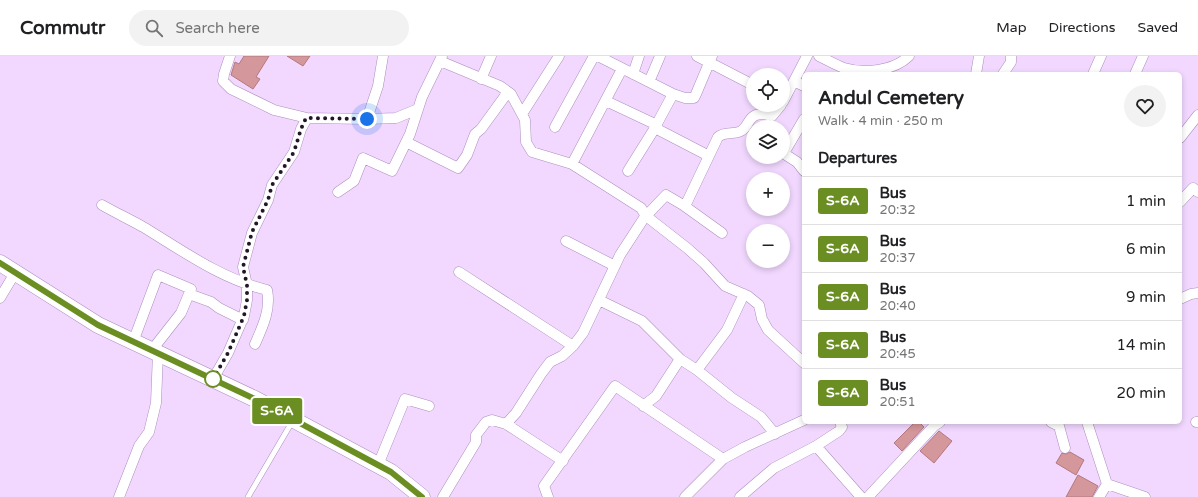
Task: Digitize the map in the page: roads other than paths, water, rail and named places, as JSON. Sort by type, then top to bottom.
[{"type":"main road","points":[[0,264],[98,325],[213,379],[391,472],[422,497]]},
{"type":"street","points":[[230,56],[223,81],[231,89],[274,110],[306,118],[367,119],[396,118],[418,109]]},
{"type":"street","points":[[367,119],[378,86],[383,56]]},
{"type":"street","points":[[481,79],[491,56]]},
{"type":"street","points":[[522,114],[559,56]]},
{"type":"street","points":[[555,127],[594,56]]},
{"type":"street","points":[[598,56],[613,60],[622,69],[673,94],[685,98],[694,98],[711,59]]},
{"type":"street","points":[[633,74],[639,56]]},
{"type":"street","points":[[650,82],[660,56]]},
{"type":"street","points":[[697,56],[711,59],[746,81]]},
{"type":"street","points":[[790,88],[807,56]]},
{"type":"street","points":[[819,56],[845,68],[860,71],[878,70],[898,63],[909,56]]},
{"type":"street","points":[[976,72],[979,56]]},
{"type":"street","points":[[1004,72],[1011,62],[1011,56]]},
{"type":"street","points":[[1094,72],[1102,56]]},
{"type":"street","points":[[1136,72],[1143,56]]},
{"type":"street","points":[[338,192],[354,181],[363,158],[392,171],[406,142],[422,97],[441,58],[481,79],[500,86],[511,94],[525,120],[526,142],[532,152],[572,164],[641,208],[646,216],[704,263],[725,286],[744,294],[759,305],[762,319],[768,330],[802,360]]},
{"type":"street","points":[[572,164],[622,69]]},
{"type":"street","points":[[794,81],[802,85]]},
{"type":"street","points":[[406,142],[458,168],[466,155],[475,134],[481,129],[505,96],[511,94]]},
{"type":"street","points":[[628,171],[656,126],[673,94]]},
{"type":"street","points":[[606,101],[656,126],[709,156]]},
{"type":"street","points":[[683,205],[687,202],[718,137],[721,134],[740,132],[755,115],[772,116],[775,112]]},
{"type":"street","points":[[1182,135],[1198,115]]},
{"type":"street","points":[[213,379],[228,353],[242,320],[247,300],[247,285],[243,267],[252,232],[268,200],[272,185],[294,152],[306,118]]},
{"type":"street","points":[[790,142],[802,122]]},
{"type":"street","points":[[790,157],[802,164]]},
{"type":"street","points":[[1182,200],[1193,188],[1198,192]]},
{"type":"street","points":[[506,424],[516,413],[550,362],[562,356],[573,346],[583,333],[620,255],[646,216],[666,194],[722,233]]},
{"type":"street","points":[[102,204],[219,273],[247,285],[267,290],[269,300],[265,321],[255,344]]},
{"type":"street","points":[[566,241],[615,266]]},
{"type":"street","points":[[0,298],[14,272]]},
{"type":"street","points":[[459,272],[573,346]]},
{"type":"street","points":[[119,497],[139,446],[149,432],[156,403],[155,352],[181,312],[191,289],[158,275],[133,342]]},
{"type":"street","points":[[188,294],[211,302],[242,320]]},
{"type":"street","points":[[697,370],[727,330],[744,294]]},
{"type":"street","points":[[1182,298],[1191,294],[1198,294]]},
{"type":"street","points":[[599,300],[642,321],[680,359],[697,370],[732,398],[761,417],[775,434]]},
{"type":"street","points":[[643,406],[656,396],[680,359]]},
{"type":"street","points":[[548,497],[544,486],[615,386],[723,460]]},
{"type":"street","points":[[378,465],[405,399],[429,406]]},
{"type":"street","points":[[443,497],[476,442],[476,435],[486,422],[492,420],[506,424],[563,461]]},
{"type":"street","points":[[693,495],[723,460],[745,447],[802,421]]},
{"type":"street","points":[[740,497],[774,468],[816,446],[839,431],[842,427],[841,424]]},
{"type":"street","points":[[868,497],[937,424]]},
{"type":"street","points":[[1055,424],[1059,426],[1066,448]]},
{"type":"street","points":[[1088,424],[1107,484],[1099,497]]},
{"type":"street","points":[[816,446],[861,497]]},
{"type":"street","points":[[1107,484],[1145,497]]},
{"type":"lane","points":[[248,497],[294,420]]}]
